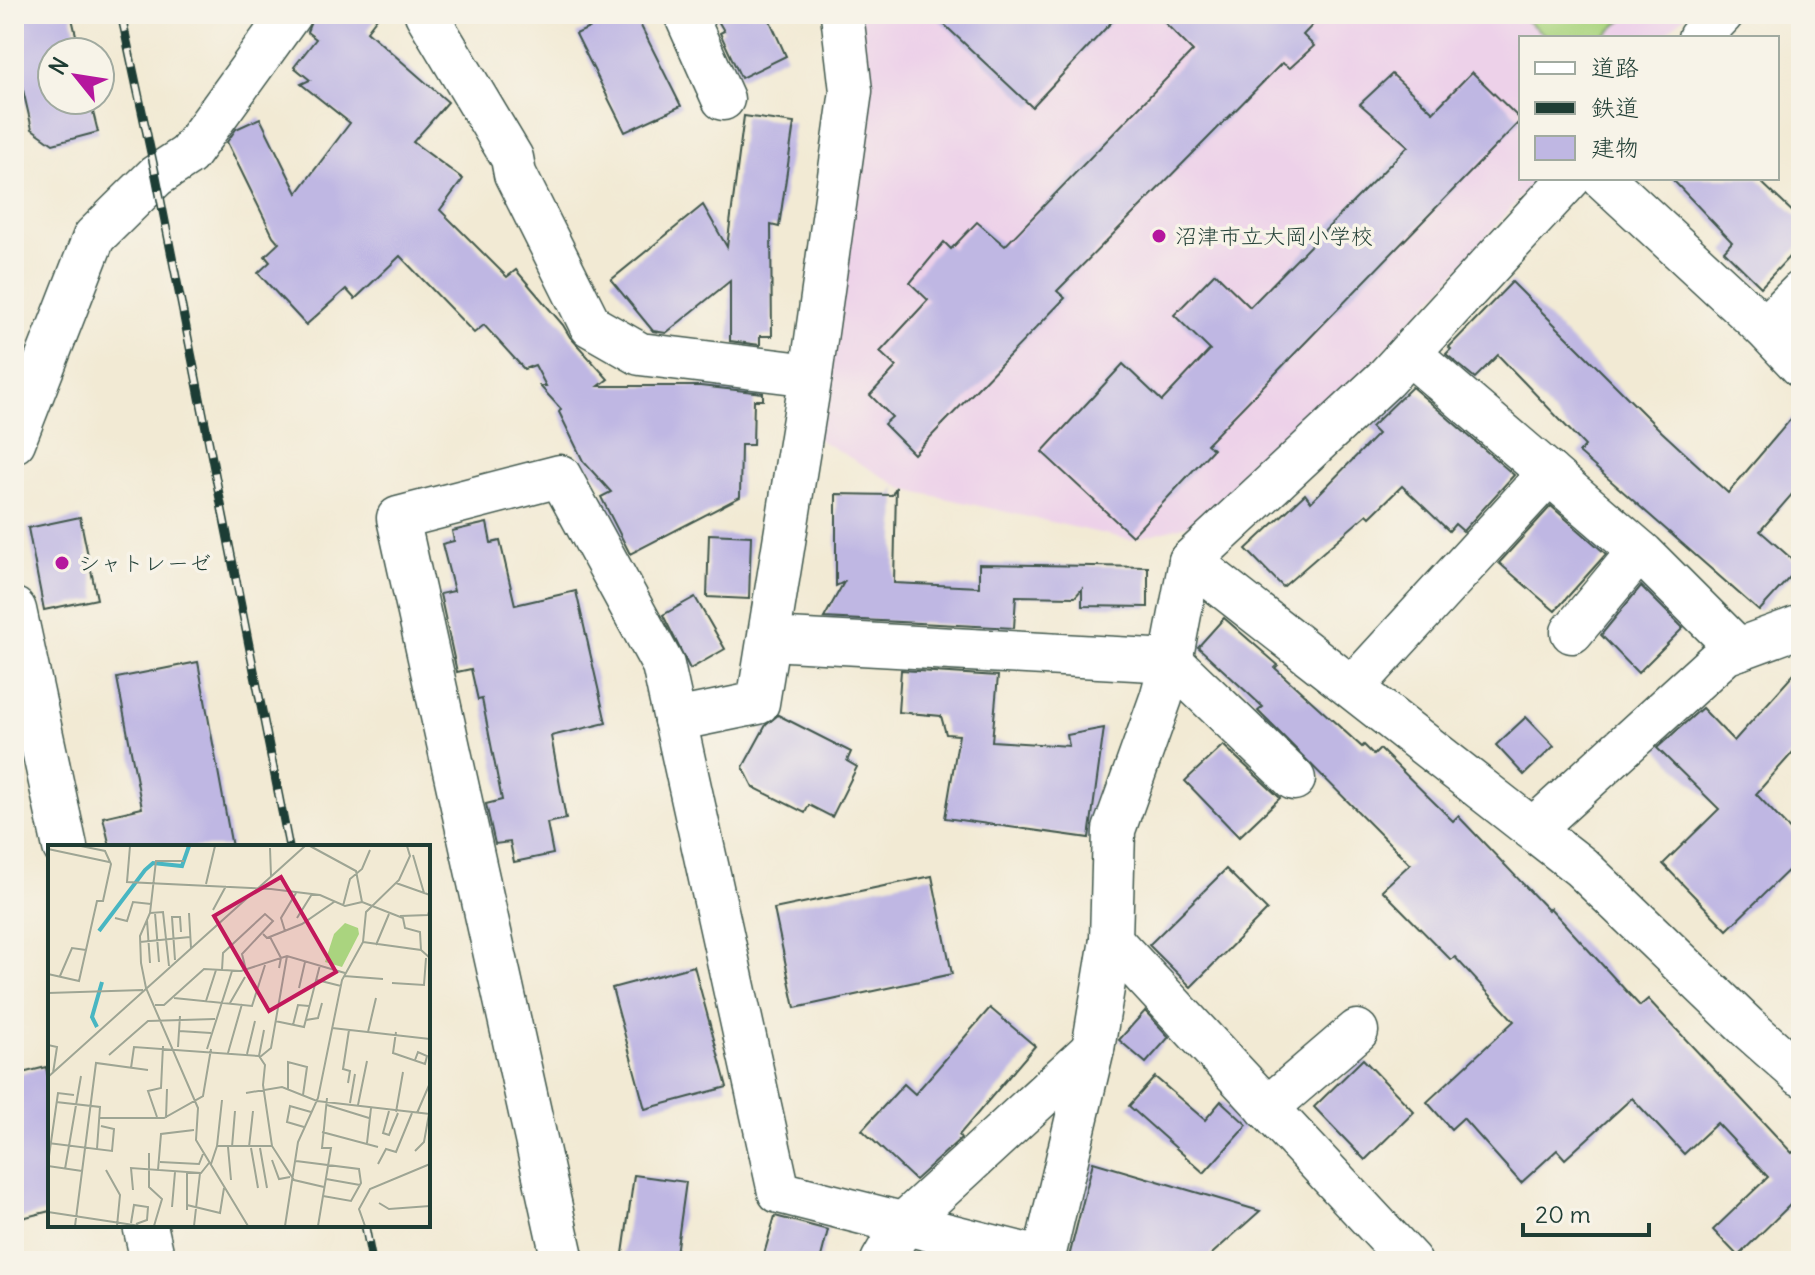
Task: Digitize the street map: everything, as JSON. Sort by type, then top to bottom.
[{"type":"highway","points":[[14,610],[65,845]]},
{"type":"highway","points":[[145,1227],[153,1261]]},
{"type":"street","points":[[14,442],[94,237],[156,176],[188,155],[290,14]]},
{"type":"street","points":[[426,14],[512,158],[515,174],[591,326],[640,354],[811,375]]},
{"type":"street","points":[[685,14],[723,99]]},
{"type":"street","points":[[675,720],[758,703],[811,375],[851,91],[842,14]]},
{"type":"street","points":[[1701,36],[1722,14]]},
{"type":"street","points":[[563,1261],[398,518],[560,476],[663,665],[779,1192],[1044,1260],[1093,1049],[1111,940],[1114,830],[1161,698],[1190,561],[1385,379],[1568,180]]},
{"type":"street","points":[[1605,180],[1765,328],[1801,366]]},
{"type":"street","points":[[1765,328],[1801,292]]},
{"type":"street","points":[[1409,353],[1639,551],[1738,649]]},
{"type":"street","points":[[1353,687],[1549,473]]},
{"type":"street","points":[[1572,632],[1639,551]]},
{"type":"street","points":[[1190,561],[1581,867],[1801,1075]]},
{"type":"street","points":[[1533,829],[1725,654],[1801,626]]},
{"type":"street","points":[[769,639],[1171,661],[1294,779]]},
{"type":"street","points":[[1111,940],[1410,1261]]},
{"type":"street","points":[[1267,1108],[1357,1031]]},
{"type":"street","points":[[882,1261],[904,1223],[1093,1049]]},
{"type":"shaded area","name":"沼津市立大岡小学校","points":[[845,14],[1687,14],[1663,36],[1519,36],[1519,180],[1535,180],[1437,294],[1298,441],[1214,518],[1131,540],[904,489],[806,432]]},
{"type":"green space","points":[[1518,14],[1629,14],[1604,36],[1546,36]]},
{"type":"building","points":[[14,14],[71,14],[76,36],[36,36],[36,116],[94,116],[98,132],[53,144],[32,129],[14,51]]},
{"type":"building","points":[[314,14],[380,14],[367,31],[448,102],[413,142],[463,179],[440,210],[507,277],[516,270],[608,379],[599,386],[700,386],[763,393],[763,400],[754,400],[753,445],[741,445],[740,497],[630,554],[601,497],[611,492],[583,461],[559,412],[561,409],[540,386],[546,386],[535,365],[524,369],[484,325],[474,333],[400,256],[355,299],[346,289],[306,325],[258,273],[270,262],[265,256],[279,243],[227,142],[236,129],[260,118],[297,193],[350,123],[301,84],[310,80],[294,67],[316,39],[307,32]]},
{"type":"building","points":[[619,14],[635,14],[681,106],[625,132],[576,34]]},
{"type":"building","points":[[714,14],[767,14],[786,56],[741,78],[720,33],[724,31]]},
{"type":"building","points":[[933,14],[1119,14],[1032,107]]},
{"type":"building","points":[[1156,14],[1323,14],[1303,35],[1314,46],[1290,68],[1282,63],[1057,291],[1065,298],[914,454],[884,424],[892,417],[870,395],[896,367],[880,352],[928,300],[910,283],[944,242],[951,249],[977,222],[1005,246],[1193,51]]},
{"type":"building","points":[[1472,72],[1519,118],[1519,122],[1207,444],[1213,449],[1132,536],[1042,452],[1123,364],[1162,401],[1210,350],[1174,315],[1215,273],[1250,307],[1408,146],[1360,104],[1392,74],[1433,112]]},
{"type":"building","points":[[744,116],[794,123],[779,227],[771,225],[772,336],[760,336],[760,345],[730,341],[730,281],[666,333],[653,331],[611,280],[703,205],[727,247]]},
{"type":"building","points":[[1673,180],[1759,180],[1801,220],[1801,244],[1761,287],[1724,251],[1732,242]]},
{"type":"building","points":[[1512,282],[1662,432],[1728,493],[1801,407],[1801,484],[1760,531],[1800,566],[1759,611],[1579,453],[1585,446],[1498,355],[1475,378],[1446,354],[1451,349],[1449,347]]},
{"type":"building","points":[[1412,387],[1514,475],[1463,531],[1455,524],[1449,531],[1402,486],[1370,517],[1367,514],[1283,587],[1246,549],[1305,494],[1311,502],[1378,434],[1371,427]]},
{"type":"building","points":[[896,487],[894,583],[979,587],[979,564],[1148,567],[1148,607],[1082,606],[1082,589],[1075,597],[1016,596],[1014,628],[824,618],[844,582],[836,586],[836,494],[892,495]]},
{"type":"building","points":[[1551,506],[1606,554],[1555,611],[1499,563]]},
{"type":"building","points":[[80,517],[97,599],[44,610],[28,528]]},
{"type":"building","points":[[487,523],[491,543],[500,541],[515,605],[576,591],[606,723],[551,736],[566,819],[547,823],[553,854],[514,862],[510,842],[495,844],[486,804],[502,800],[482,699],[478,700],[471,669],[457,672],[440,594],[454,591],[442,544],[454,541],[452,531]]},
{"type":"building","points":[[709,534],[751,536],[749,599],[707,597]]},
{"type":"building","points":[[1641,586],[1683,628],[1638,673],[1601,635]]},
{"type":"building","points":[[695,597],[725,649],[690,669],[663,615]]},
{"type":"building","points":[[1224,618],[1278,665],[1275,668],[1362,747],[1364,745],[1374,755],[1380,749],[1453,821],[1458,816],[1548,910],[1550,908],[1640,1006],[1648,999],[1792,1153],[1801,1145],[1801,1210],[1793,1202],[1738,1256],[1713,1230],[1768,1177],[1717,1123],[1684,1154],[1632,1098],[1565,1159],[1557,1150],[1521,1183],[1463,1118],[1451,1129],[1427,1102],[1514,1021],[1455,957],[1451,960],[1382,890],[1410,864],[1258,711],[1263,707],[1198,647]]},
{"type":"building","points":[[198,662],[232,845],[110,845],[103,817],[142,808],[117,678]]},
{"type":"building","points":[[1801,666],[1801,743],[1756,794],[1801,841],[1801,858],[1727,930],[1663,864],[1719,809],[1657,748],[1702,708],[1734,741]]},
{"type":"building","points":[[901,670],[998,676],[992,741],[1069,746],[1067,735],[1104,728],[1089,838],[945,818],[959,735],[946,734],[941,716],[898,712]]},
{"type":"building","points":[[778,715],[851,752],[847,761],[857,767],[832,817],[809,805],[805,813],[753,787],[743,767],[766,725]]},
{"type":"building","points":[[1526,717],[1554,746],[1524,775],[1496,745]]},
{"type":"building","points":[[1223,745],[1280,798],[1239,837],[1185,781]]},
{"type":"building","points":[[1226,869],[1267,910],[1191,987],[1149,945]]},
{"type":"building","points":[[932,876],[952,974],[795,1008],[774,909]]},
{"type":"building","points":[[694,966],[727,1087],[645,1109],[612,988]]},
{"type":"building","points":[[990,1008],[1035,1046],[959,1135],[961,1138],[915,1180],[862,1130],[904,1084],[915,1094]]},
{"type":"building","points":[[1145,1011],[1169,1037],[1146,1063],[1119,1040]]},
{"type":"building","points":[[1363,1059],[1414,1112],[1365,1160],[1314,1107]]},
{"type":"building","points":[[46,1067],[48,1212],[14,1220],[14,1075]]},
{"type":"building","points":[[1155,1077],[1205,1120],[1221,1101],[1247,1125],[1204,1173],[1129,1106]]},
{"type":"building","points":[[1093,1162],[1260,1211],[1204,1261],[1068,1261]]},
{"type":"building","points":[[634,1175],[686,1182],[675,1261],[622,1261]]},
{"type":"building","points":[[775,1216],[828,1230],[820,1261],[762,1261]]},
{"type":"railway","points":[[121,14],[289,845]]},
{"type":"railway","points":[[365,1227],[372,1261]]},
{"type":"place","name":"沼津市立大岡小学校","points":[[1159,236]]},
{"type":"place","name":"シャトレーゼ","points":[[62,563]]}]
